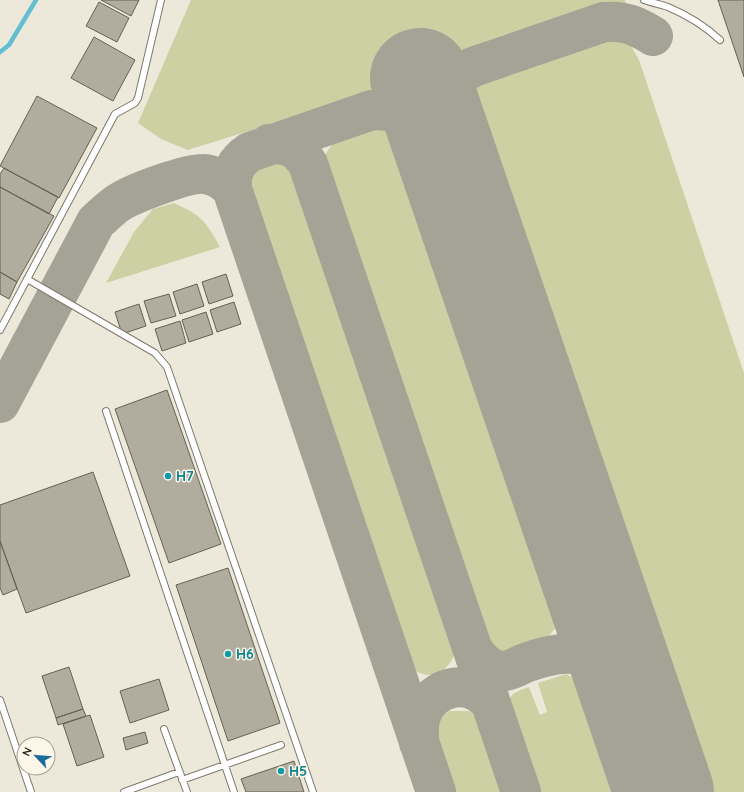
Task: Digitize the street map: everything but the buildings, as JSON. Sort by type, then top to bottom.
[{"type":"lane","points":[[0,330],[115,114],[135,103],[138,98],[162,0]]},
{"type":"lane","points":[[644,0],[666,6],[708,29],[720,40]]},
{"type":"lane","points":[[27,279],[155,353],[167,367],[313,792]]},
{"type":"lane","points":[[106,411],[234,792]]},
{"type":"lane","points":[[0,700],[31,792]]},
{"type":"lane","points":[[164,729],[186,791],[179,792]]},
{"type":"lane","points":[[182,780],[281,745]]},
{"type":"lane","points":[[124,792],[179,772]]},
{"type":"green space","points":[[191,0],[625,0],[626,3],[322,108],[188,150],[161,139],[138,123]]},
{"type":"green space","points":[[600,34],[626,37],[639,60],[744,373],[744,792],[698,792],[468,110],[472,88],[484,74]]},
{"type":"green space","points":[[375,127],[392,131],[406,143],[563,604],[560,622],[549,636],[505,652],[490,647],[477,632],[323,172],[324,156],[333,143]]},
{"type":"green space","points":[[272,161],[288,165],[300,175],[459,640],[456,652],[450,662],[437,674],[428,675],[420,673],[410,667],[401,658],[244,202],[245,186],[249,175],[258,167]]},
{"type":"green space","points":[[174,203],[197,215],[211,231],[220,247],[106,283],[134,232],[153,209]]},
{"type":"green space","points":[[566,674],[579,681],[587,689],[622,792],[532,792],[508,719],[507,708],[509,700],[515,693],[529,687],[540,715],[547,712],[538,683]]},
{"type":"green space","points":[[449,711],[469,711],[487,725],[510,792],[449,792],[432,741],[436,724]]},
{"type":"waterway","points":[[0,52],[9,45],[36,0]]},
{"type":"taxiway","points":[[442,142],[442,116],[448,91],[461,74],[473,67],[604,22],[630,24],[653,36]]},
{"type":"taxiway","points":[[436,792],[232,189],[232,177],[237,164],[250,152],[372,110],[384,110],[403,114],[418,122],[442,142]]},
{"type":"taxiway","points":[[269,144],[282,144],[296,150],[308,164],[521,792]]},
{"type":"taxiway","points":[[0,403],[96,222],[112,207],[119,202],[151,188],[176,179],[197,174],[213,176],[220,179],[232,189]]},
{"type":"taxiway","points":[[473,650],[486,665],[500,671],[515,668],[535,659],[556,655],[576,654],[586,657],[596,661],[610,670],[620,681],[631,698]]},
{"type":"taxiway","points":[[419,743],[419,725],[421,715],[435,696],[444,691],[463,687],[483,695],[491,704]]},
{"type":"runway","points":[[420,78],[664,792]]},
{"type":"place","name":"H7","points":[[168,476]]},
{"type":"place","name":"H6","points":[[228,654]]},
{"type":"place","name":"H5","points":[[281,771]]}]
